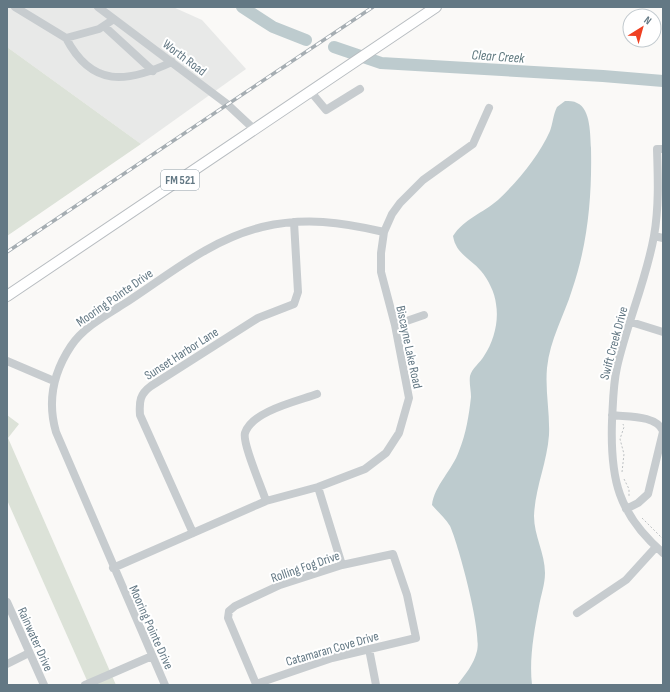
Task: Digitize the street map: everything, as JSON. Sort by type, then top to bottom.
[{"type":"main road","name":"FM 521","points":[[7,296],[312,92],[436,7]]},
{"type":"street","points":[[15,7],[66,38],[75,54],[98,73],[116,77],[134,76],[153,71],[172,62]]},
{"type":"street","name":"Worth Road","points":[[98,7],[227,104],[255,130]]},
{"type":"street","points":[[66,38],[105,27],[114,19]]},
{"type":"street","points":[[105,27],[153,71]]},
{"type":"street","points":[[312,92],[326,110],[360,89]]},
{"type":"street","name":"Biscayne Lake Road","points":[[114,568],[266,501],[318,487],[365,469],[386,453],[399,433],[409,398],[395,325],[381,272],[381,254],[384,232],[392,214],[423,180],[473,144],[489,108]]},
{"type":"street","name":"Swift Creek Drive","points":[[660,149],[654,236],[631,322],[617,367],[613,466],[616,486],[635,525],[663,553]]},
{"type":"street","name":"Mooring Pointe Drive","points":[[165,685],[60,444],[52,411],[51,397],[54,381],[71,344],[94,323],[206,250],[256,229],[294,222],[331,222],[384,232]]},
{"type":"street","name":"Sunset Harbor Lane","points":[[193,533],[140,414],[139,402],[144,392],[148,389],[258,318],[294,304],[298,292],[294,222]]},
{"type":"street","points":[[654,236],[663,238]]},
{"type":"street","points":[[395,325],[424,314]]},
{"type":"street","points":[[631,322],[663,332]]},
{"type":"street","points":[[7,361],[54,381]]},
{"type":"street","points":[[266,501],[246,445],[245,433],[252,423],[262,414],[317,394]]},
{"type":"street","points":[[615,415],[654,421],[661,426],[663,431],[648,494],[638,503],[626,509]]},
{"type":"street","points":[[318,487],[342,565]]},
{"type":"street","points":[[577,613],[626,580],[656,547]]},
{"type":"street","name":"Rolling Fog Drive","points":[[256,684],[228,618],[229,611],[235,606],[280,585],[342,565],[393,554],[407,595],[416,638]]},
{"type":"street","name":"Rainwater Drive","points":[[7,602],[44,685]]},
{"type":"street","name":"Catamaran Cove Drive","points":[[256,684],[332,658],[416,638]]},
{"type":"street","points":[[370,649],[376,685]]},
{"type":"street","points":[[7,664],[29,653]]},
{"type":"street","points":[[85,685],[152,656]]},
{"type":"path","points":[[615,415],[624,427],[620,439],[624,454],[622,473]]},
{"type":"path","points":[[623,478],[630,493],[626,509]]},
{"type":"path","points":[[640,517],[663,539]]},
{"type":"shaded area","points":[[7,7],[173,7],[202,20],[246,69],[141,144],[7,47]]},
{"type":"shaded area","points":[[7,47],[141,144],[7,236]]},
{"type":"shaded area","points":[[565,101],[574,102],[582,106],[589,123],[591,148],[590,202],[582,255],[569,300],[554,337],[547,368],[549,435],[546,456],[536,495],[534,516],[534,523],[545,566],[545,577],[532,646],[532,685],[457,685],[469,669],[476,656],[478,641],[476,626],[469,589],[454,536],[448,523],[432,505],[436,491],[453,464],[464,438],[471,397],[470,376],[472,370],[484,356],[491,344],[495,331],[497,310],[493,291],[489,282],[484,274],[460,252],[453,236],[457,230],[492,205],[513,185],[540,150],[550,131],[557,107]]},
{"type":"shaded area","points":[[7,415],[19,424],[8,438],[116,685],[89,685],[7,500]]},
{"type":"waterway","name":"Clear Creek","points":[[242,7],[273,27],[306,40]]},
{"type":"waterway","name":"Clear Creek","points":[[334,47],[381,63],[663,81]]},
{"type":"railway","points":[[7,252],[373,7]]}]
